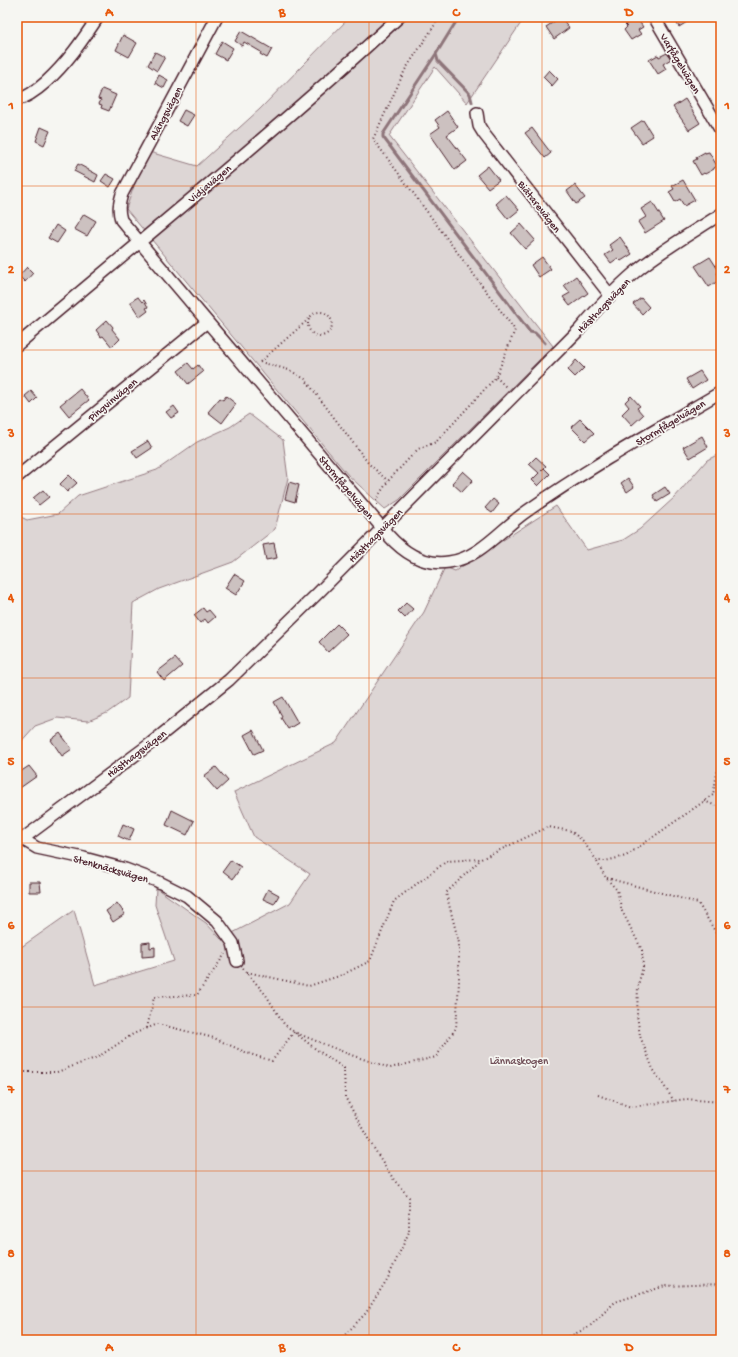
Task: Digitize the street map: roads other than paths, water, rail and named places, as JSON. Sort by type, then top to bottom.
[{"type":"street","points":[[17,100],[24,98],[36,90],[59,70],[78,47],[98,17]]},
{"type":"street","name":"Alängsvägen","points":[[118,212],[122,194],[217,17]]},
{"type":"street","name":"Vidjavägen","points":[[17,345],[239,158],[367,47],[399,17]]},
{"type":"street","name":"Varfågelvägen","points":[[654,17],[721,131]]},
{"type":"street","name":"Biätarevägen","points":[[477,113],[479,126],[484,134],[610,295]]},
{"type":"street","name":"Stormfågelvägen","points":[[118,212],[121,220],[127,228],[381,528],[411,556],[423,560],[449,562],[463,559],[474,553],[526,512],[654,431],[721,392]]},
{"type":"street","name":"Hästhagsvägen","points":[[20,841],[150,744],[229,680],[579,330],[610,295],[634,272],[721,214]]},
{"type":"street","name":"Pingvinvägen","points":[[17,477],[206,322]]},
{"type":"street","name":"Stenknäcksvägen","points":[[20,841],[37,848],[125,869],[187,896],[217,921],[233,943],[237,961]]},
{"type":"waterway","points":[[459,17],[383,134],[383,137],[530,332],[535,333],[545,343]]},
{"type":"waterway","points":[[436,54],[438,61],[470,94],[472,102]]},
{"type":"park label","name":"Lännaskogen","points":[[519,1060]]}]
